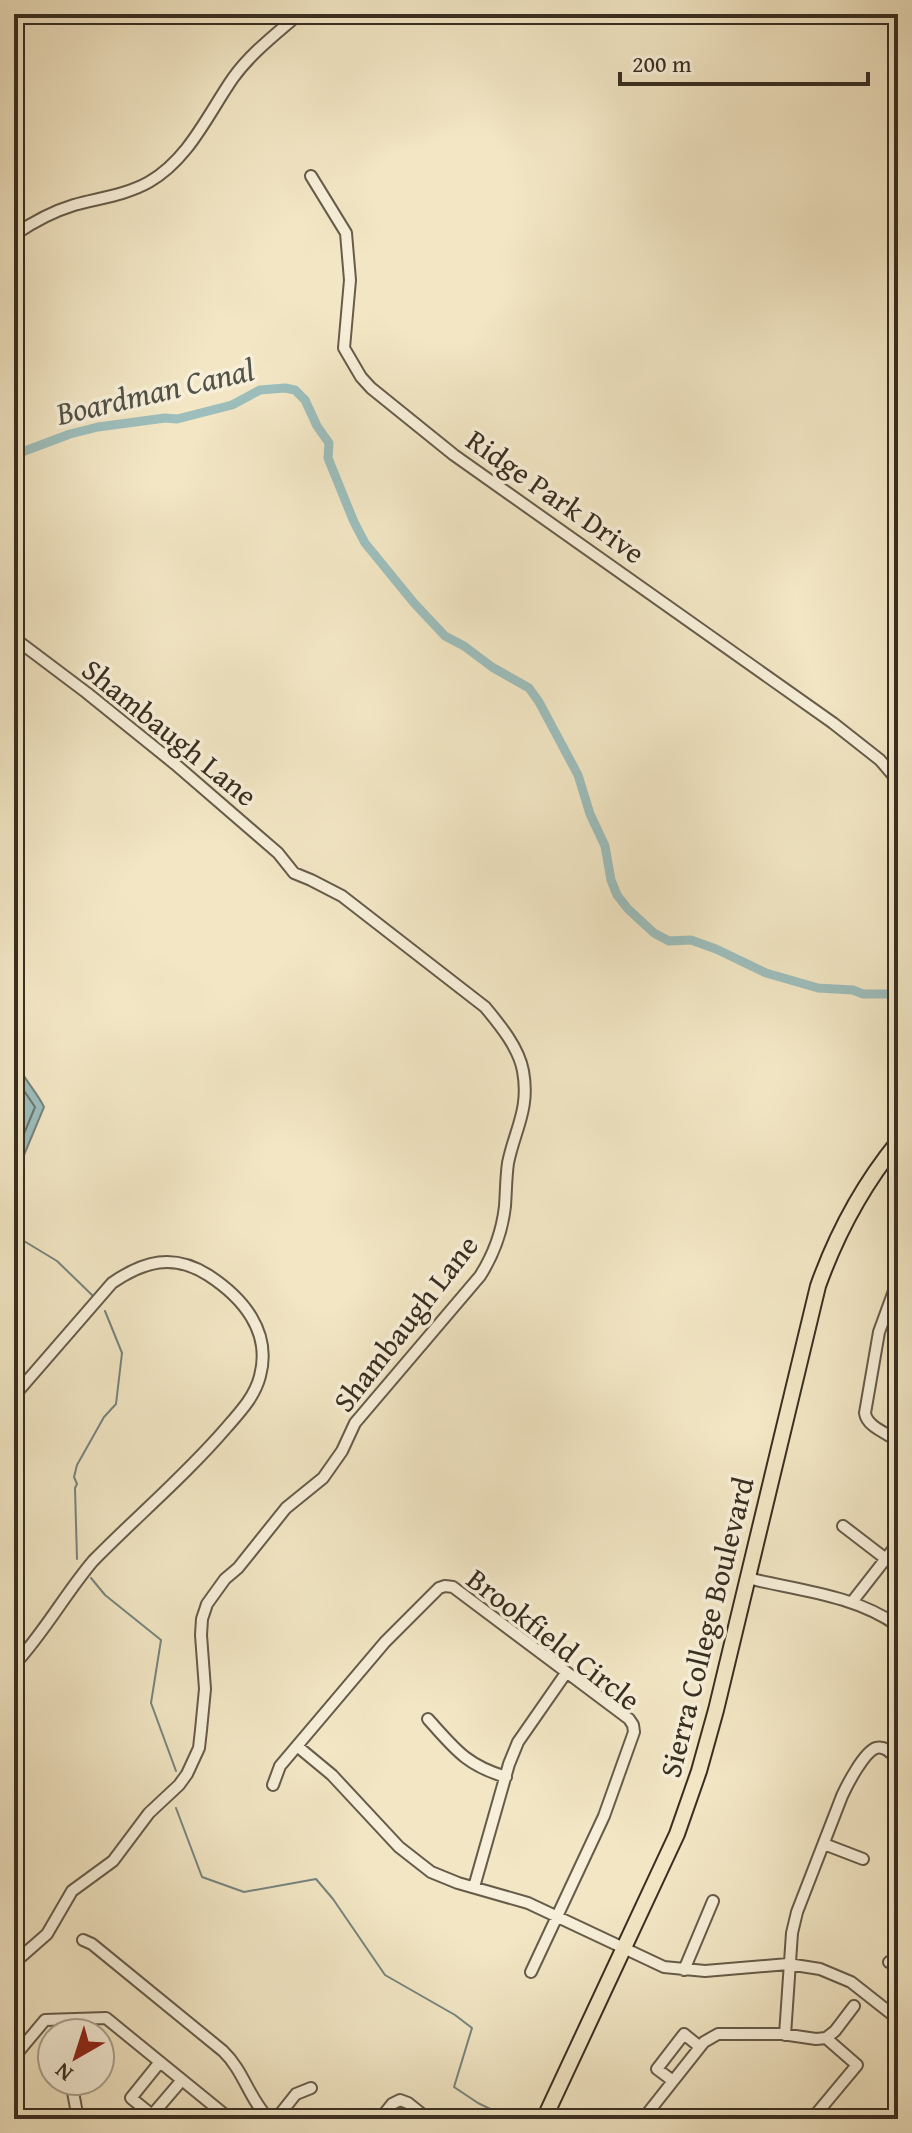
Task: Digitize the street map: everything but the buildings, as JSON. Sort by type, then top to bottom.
[{"type":"main road","name":"Sierra College Boulevard","points":[[544,2119],[677,1834],[699,1771],[818,1286],[852,1207],[898,1142]]},
{"type":"street","points":[[14,235],[54,211],[125,192],[150,181],[165,170],[179,158],[253,54],[299,14]]},
{"type":"street","name":"Ridge Park Drive","points":[[311,176],[346,233],[350,280],[344,348],[371,388],[454,455],[833,723],[880,760],[898,781]]},
{"type":"street","name":"Shambaugh Lane","points":[[14,638],[175,764],[278,853],[294,873],[342,896],[485,1007],[520,1061],[525,1108],[508,1164],[502,1231],[480,1276],[355,1423],[342,1451],[323,1478],[286,1508],[207,1604],[201,1635],[205,1670],[199,1748],[187,1774],[149,1813],[113,1861],[72,1891],[47,1934],[14,1963]]},
{"type":"street","points":[[14,1396],[112,1283],[152,1263],[171,1260],[195,1267],[223,1285],[255,1321],[261,1339],[262,1369],[249,1401],[208,1449],[93,1561],[14,1665]]},
{"type":"street","points":[[898,1280],[879,1332],[865,1413],[870,1424],[898,1441]]},
{"type":"street","points":[[843,1526],[886,1559]]},
{"type":"street","points":[[852,1602],[898,1543]]},
{"type":"street","points":[[747,1578],[852,1602],[898,1626]]},
{"type":"street","name":"Brookfield Circle","points":[[297,1746],[390,1636],[439,1588],[445,1586],[453,1587],[629,1719],[634,1732],[604,1816],[531,1972]]},
{"type":"street","points":[[474,1887],[513,1753],[524,1732],[566,1673]]},
{"type":"street","points":[[428,1719],[468,1761],[506,1777]]},
{"type":"street","points":[[273,1785],[276,1772],[297,1746],[332,1775],[411,1858],[442,1877],[528,1903],[654,1964],[684,1970],[715,1971],[788,1964],[810,1966],[842,1977],[898,2019]]},
{"type":"street","points":[[785,2035],[788,1964],[794,1922],[845,1788],[872,1749],[879,1747],[887,1750],[898,1760]]},
{"type":"street","points":[[824,1844],[863,1859]]},
{"type":"street","points":[[684,1970],[713,1901]]},
{"type":"street","points":[[83,1940],[92,1944],[223,2051],[239,2069],[255,2104],[269,2119]]},
{"type":"street","points":[[643,2119],[704,2042],[718,2034],[826,2038],[854,2006]]},
{"type":"street","points":[[116,2026],[230,2119]]},
{"type":"street","points":[[14,2057],[36,2031]]},
{"type":"street","points":[[673,2081],[657,2069],[684,2034],[700,2047]]},
{"type":"street","points":[[812,2119],[857,2065],[826,2038]]},
{"type":"street","points":[[160,2062],[131,2098],[152,2115],[182,2080]]},
{"type":"street","points":[[276,2119],[296,2094],[311,2088]]},
{"type":"street","points":[[74,2097],[78,2119]]},
{"type":"street","points":[[380,2119],[394,2102],[400,2100],[428,2119]]},
{"type":"water","points":[[17,1064],[44,1107],[14,1179],[14,1078]]},
{"type":"waterway","name":"Boardman Canal","points":[[14,455],[98,427],[177,419],[232,405],[260,390],[295,390],[305,400],[329,443],[328,458],[365,543],[445,636],[529,688],[539,702],[578,775],[590,814],[605,846],[611,880],[617,895],[628,909],[654,933],[669,941],[691,940],[766,973],[818,988],[853,990],[863,994],[898,994]]},
{"type":"waterway","points":[[14,1235],[57,1261],[92,1295]]},
{"type":"waterway","points":[[77,1559],[77,1484],[74,1477],[77,1465],[104,1417],[116,1404],[122,1353],[105,1311]]},
{"type":"waterway","points":[[91,1578],[105,1595],[161,1640],[151,1703],[176,1771]]},
{"type":"waterway","points":[[176,1808],[202,1877],[244,1892],[316,1879],[385,1975],[472,2028],[454,2087],[511,2119]]}]
